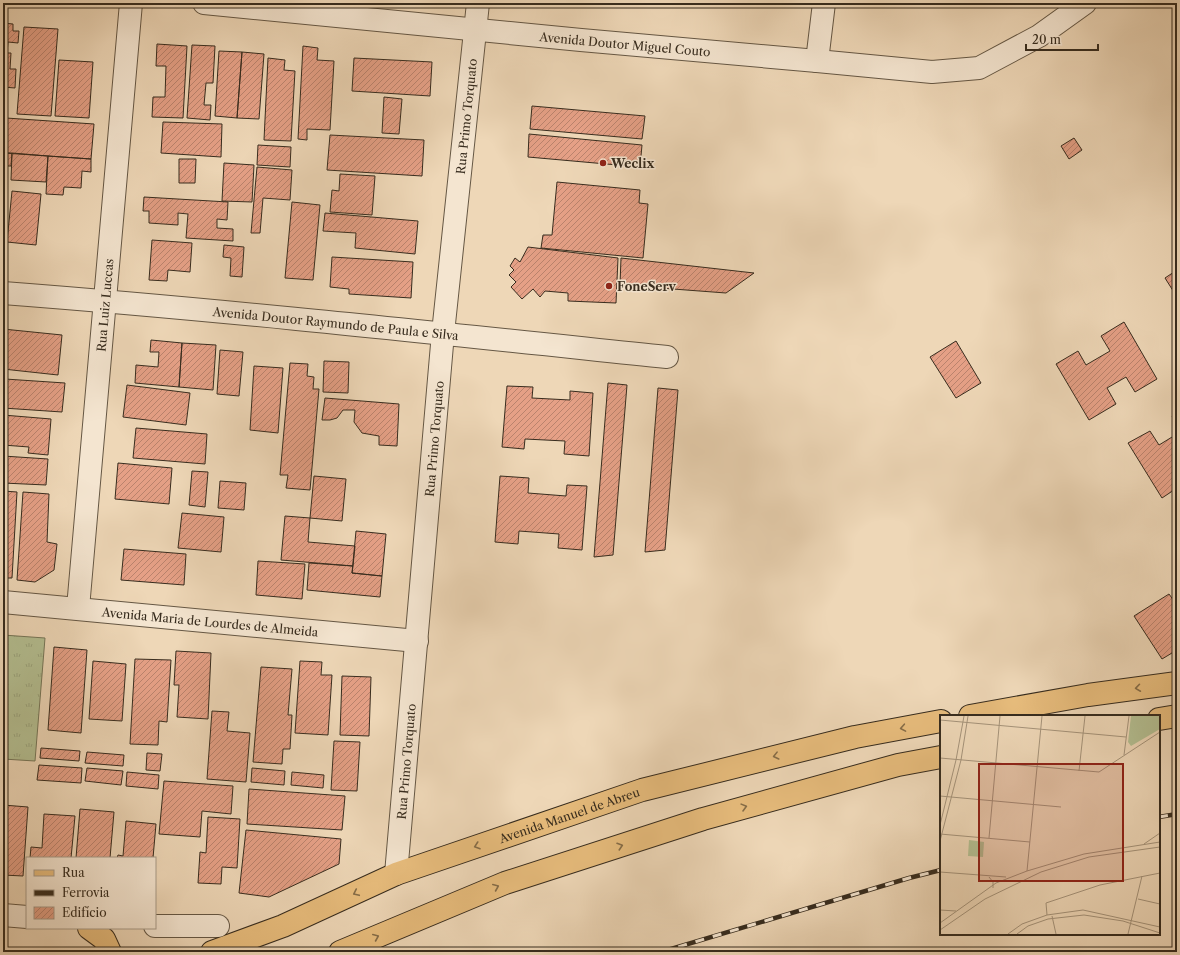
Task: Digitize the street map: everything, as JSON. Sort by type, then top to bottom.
[{"type":"main road","points":[[976,715],[1088,695],[1177,682]]},
{"type":"main road","points":[[1160,719],[1177,716]]},
{"type":"main road","name":"Avenida Manuel de Abreu","points":[[212,952],[284,926],[396,874],[642,790],[855,737],[940,721]]},
{"type":"main road","points":[[340,952],[505,883],[703,819],[898,765],[940,758]]},
{"type":"main road","points":[[90,929],[104,939],[110,952]]},
{"type":"street","name":"Rua Luiz Luccas","points":[[78,608],[131,3]]},
{"type":"street","name":"Avenida Doutor Miguel Couto","points":[[204,3],[581,40],[932,72],[979,68],[1039,36],[1085,3]]},
{"type":"street","name":"Rua Primo Torquato","points":[[396,874],[443,333],[478,3]]},
{"type":"street","points":[[818,61],[824,3]]},
{"type":"street","name":"Avenida Doutor Raymundo de Paula e Silva","points":[[3,292],[443,333],[667,358]]},
{"type":"street","name":"Avenida Maria de Lourdes de Almeida","points":[[3,602],[417,641]]},
{"type":"street","points":[[3,915],[26,917]]},
{"type":"street","points":[[156,926],[218,926]]},
{"type":"green space","points":[[3,635],[45,638],[35,761],[3,759]]},
{"type":"building","points":[[3,23],[13,24],[13,31],[19,31],[18,43],[8,42],[7,53],[11,53],[10,69],[16,69],[15,88],[3,87]]},
{"type":"building","points":[[24,27],[58,29],[51,116],[17,114]]},
{"type":"building","points":[[157,44],[187,46],[183,118],[152,117],[153,97],[165,97],[166,66],[156,66]]},
{"type":"building","points":[[192,45],[215,46],[213,83],[206,83],[204,105],[211,105],[210,120],[187,118]]},
{"type":"building","points":[[303,46],[318,48],[317,60],[334,61],[330,130],[307,129],[307,140],[298,139]]},
{"type":"building","points":[[219,51],[242,52],[237,118],[215,116]]},
{"type":"building","points":[[242,52],[264,54],[259,119],[237,118]]},
{"type":"building","points":[[268,58],[285,60],[284,70],[295,71],[291,141],[264,140]]},
{"type":"building","points":[[354,58],[432,62],[430,96],[352,91]]},
{"type":"building","points":[[59,60],[93,62],[89,118],[55,116]]},
{"type":"building","points":[[384,97],[402,99],[399,134],[382,133]]},
{"type":"building","points":[[532,106],[645,116],[642,139],[530,129]]},
{"type":"building","points":[[3,118],[6,118],[6,127],[3,126]]},
{"type":"building","points":[[6,118],[94,124],[91,159],[4,153]]},
{"type":"building","points":[[163,122],[222,124],[221,157],[161,153]]},
{"type":"building","points":[[529,134],[642,145],[640,167],[528,157]]},
{"type":"building","points":[[330,135],[424,140],[422,176],[327,170]]},
{"type":"building","points":[[1074,138],[1082,150],[1069,159],[1061,146]]},
{"type":"building","points":[[258,145],[291,147],[290,167],[257,165]]},
{"type":"building","points":[[3,153],[12,153],[11,166],[3,166]]},
{"type":"building","points":[[12,153],[48,156],[46,182],[11,180]]},
{"type":"building","points":[[48,156],[91,159],[91,172],[82,171],[81,188],[64,187],[63,195],[46,194]]},
{"type":"building","points":[[179,159],[196,159],[195,183],[179,183]]},
{"type":"building","points":[[224,163],[254,165],[252,202],[222,201]]},
{"type":"building","points":[[257,167],[292,170],[290,200],[263,198],[260,233],[251,233]]},
{"type":"building","points":[[340,174],[375,176],[372,215],[330,212],[332,190],[339,191]]},
{"type":"building","points":[[557,182],[640,190],[639,203],[648,204],[643,258],[541,248],[543,235],[552,235]]},
{"type":"building","points":[[12,191],[41,194],[36,245],[7,242]]},
{"type":"building","points":[[144,197],[228,202],[227,220],[217,219],[217,228],[233,229],[233,241],[186,238],[188,214],[178,213],[178,225],[149,223],[149,211],[143,211]]},
{"type":"building","points":[[292,202],[320,205],[313,280],[285,278]]},
{"type":"building","points":[[325,213],[418,221],[415,254],[355,248],[356,233],[323,231]]},
{"type":"building","points":[[152,240],[192,243],[190,272],[168,270],[167,281],[149,280]]},
{"type":"building","points":[[224,245],[244,247],[242,277],[230,276],[231,258],[223,257]]},
{"type":"building","points":[[528,247],[618,258],[616,303],[568,301],[568,293],[545,291],[540,297],[533,289],[522,299],[511,287],[516,282],[509,275],[514,270],[510,266],[515,258],[520,262]]},
{"type":"building","points":[[332,257],[413,262],[411,298],[349,294],[349,289],[330,287]]},
{"type":"building","points":[[621,258],[754,273],[726,293],[620,285]]},
{"type":"building","points":[[1177,270],[1177,297],[1165,278]]},
{"type":"building","points":[[1124,322],[1157,379],[1135,392],[1126,377],[1107,388],[1116,404],[1089,420],[1056,364],[1078,351],[1086,365],[1110,351],[1101,336]]},
{"type":"building","points":[[3,329],[62,335],[58,375],[3,369]]},
{"type":"building","points":[[151,340],[182,343],[179,387],[135,383],[136,365],[158,367],[159,352],[150,352]]},
{"type":"building","points":[[956,341],[981,383],[956,398],[930,357]]},
{"type":"building","points":[[182,343],[216,345],[213,390],[179,387]]},
{"type":"building","points":[[220,350],[243,352],[239,396],[217,394]]},
{"type":"building","points":[[324,361],[349,362],[348,393],[323,392]]},
{"type":"building","points":[[290,363],[308,364],[307,376],[314,377],[313,389],[319,389],[310,490],[286,488],[288,475],[280,475]]},
{"type":"building","points":[[254,366],[283,368],[278,433],[250,430]]},
{"type":"building","points":[[5,379],[65,383],[62,412],[3,408]]},
{"type":"building","points":[[608,383],[627,385],[613,555],[594,557]]},
{"type":"building","points":[[127,385],[190,393],[186,425],[123,417]]},
{"type":"building","points":[[507,386],[533,387],[532,398],[570,400],[570,391],[593,393],[589,456],[564,454],[565,441],[525,439],[524,449],[502,447]]},
{"type":"building","points":[[658,388],[678,390],[665,550],[645,552]]},
{"type":"building","points":[[325,398],[399,404],[397,446],[379,445],[379,436],[362,433],[354,422],[355,410],[343,410],[337,418],[322,420]]},
{"type":"building","points":[[1177,412],[1177,424],[1172,416]]},
{"type":"building","points":[[3,415],[51,419],[48,455],[28,453],[29,447],[3,445]]},
{"type":"building","points":[[136,428],[207,434],[205,464],[133,458]]},
{"type":"building","points":[[1150,431],[1159,445],[1177,434],[1177,488],[1162,498],[1128,443]]},
{"type":"building","points":[[3,456],[48,459],[46,485],[3,483]]},
{"type":"building","points":[[118,463],[172,468],[169,504],[115,499]]},
{"type":"building","points":[[192,471],[208,472],[205,507],[189,505]]},
{"type":"building","points":[[314,476],[346,479],[342,521],[310,518]]},
{"type":"building","points":[[500,476],[529,478],[528,493],[566,496],[567,485],[587,486],[582,550],[558,548],[559,534],[519,531],[518,544],[495,542]]},
{"type":"building","points":[[220,481],[246,483],[244,510],[218,508]]},
{"type":"building","points":[[3,491],[17,492],[12,578],[3,578]]},
{"type":"building","points":[[23,492],[49,494],[47,542],[57,544],[54,570],[35,582],[17,580]]},
{"type":"building","points":[[182,513],[224,517],[221,552],[178,548]]},
{"type":"building","points":[[285,516],[310,518],[308,542],[355,546],[353,566],[281,560]]},
{"type":"building","points":[[356,531],[386,534],[382,576],[352,573]]},
{"type":"building","points":[[124,549],[186,554],[184,585],[121,580]]},
{"type":"building","points":[[258,561],[305,564],[302,599],[256,595]]},
{"type":"building","points":[[309,563],[353,566],[352,573],[382,576],[380,597],[307,590]]},
{"type":"building","points":[[1169,594],[1177,605],[1177,650],[1162,659],[1134,616]]},
{"type":"building","points":[[54,647],[87,650],[81,733],[48,730]]},
{"type":"building","points":[[176,651],[211,653],[208,719],[177,717],[179,685],[174,685]]},
{"type":"building","points":[[135,659],[171,660],[167,722],[159,721],[158,745],[130,744]]},
{"type":"building","points":[[93,661],[126,664],[122,721],[89,719]]},
{"type":"building","points":[[300,661],[322,662],[321,675],[332,675],[328,735],[295,733]]},
{"type":"building","points":[[261,667],[292,669],[288,715],[292,715],[290,749],[283,749],[282,764],[253,762]]},
{"type":"building","points":[[342,676],[371,677],[369,736],[340,735]]},
{"type":"building","points":[[212,711],[229,712],[227,731],[250,733],[246,782],[207,779]]},
{"type":"building","points":[[334,741],[360,742],[357,791],[331,790]]},
{"type":"building","points":[[41,748],[80,751],[79,761],[40,758]]},
{"type":"building","points":[[87,752],[124,755],[123,766],[85,763]]},
{"type":"building","points":[[147,753],[162,754],[160,771],[146,770]]},
{"type":"building","points":[[39,765],[82,768],[81,783],[37,780]]},
{"type":"building","points":[[87,768],[123,771],[121,785],[85,781]]},
{"type":"building","points":[[252,768],[285,771],[284,785],[251,782]]},
{"type":"building","points":[[127,772],[159,775],[158,789],[126,786]]},
{"type":"building","points":[[292,772],[324,775],[323,788],[291,785]]},
{"type":"building","points":[[164,781],[233,786],[231,814],[202,811],[200,837],[159,834]]},
{"type":"building","points":[[249,789],[345,796],[342,830],[247,824]]},
{"type":"building","points":[[3,805],[28,807],[23,876],[3,875]]},
{"type":"building","points":[[80,809],[114,812],[110,857],[76,857]]},
{"type":"building","points":[[44,814],[75,816],[71,857],[30,857],[31,847],[42,848]]},
{"type":"building","points":[[208,817],[240,819],[237,868],[222,867],[221,884],[198,883],[200,852],[206,853]]},
{"type":"building","points":[[126,821],[156,824],[153,857],[117,857],[118,855],[123,856]]},
{"type":"building","points":[[246,830],[341,839],[339,864],[269,897],[239,893]]},
{"type":"railway","points":[[1160,817],[1177,814]]},
{"type":"railway","points":[[661,952],[909,878],[940,870]]},
{"type":"place","name":"Weclix","points":[[603,163]]},
{"type":"place","name":"FoneServ","points":[[609,286]]}]
